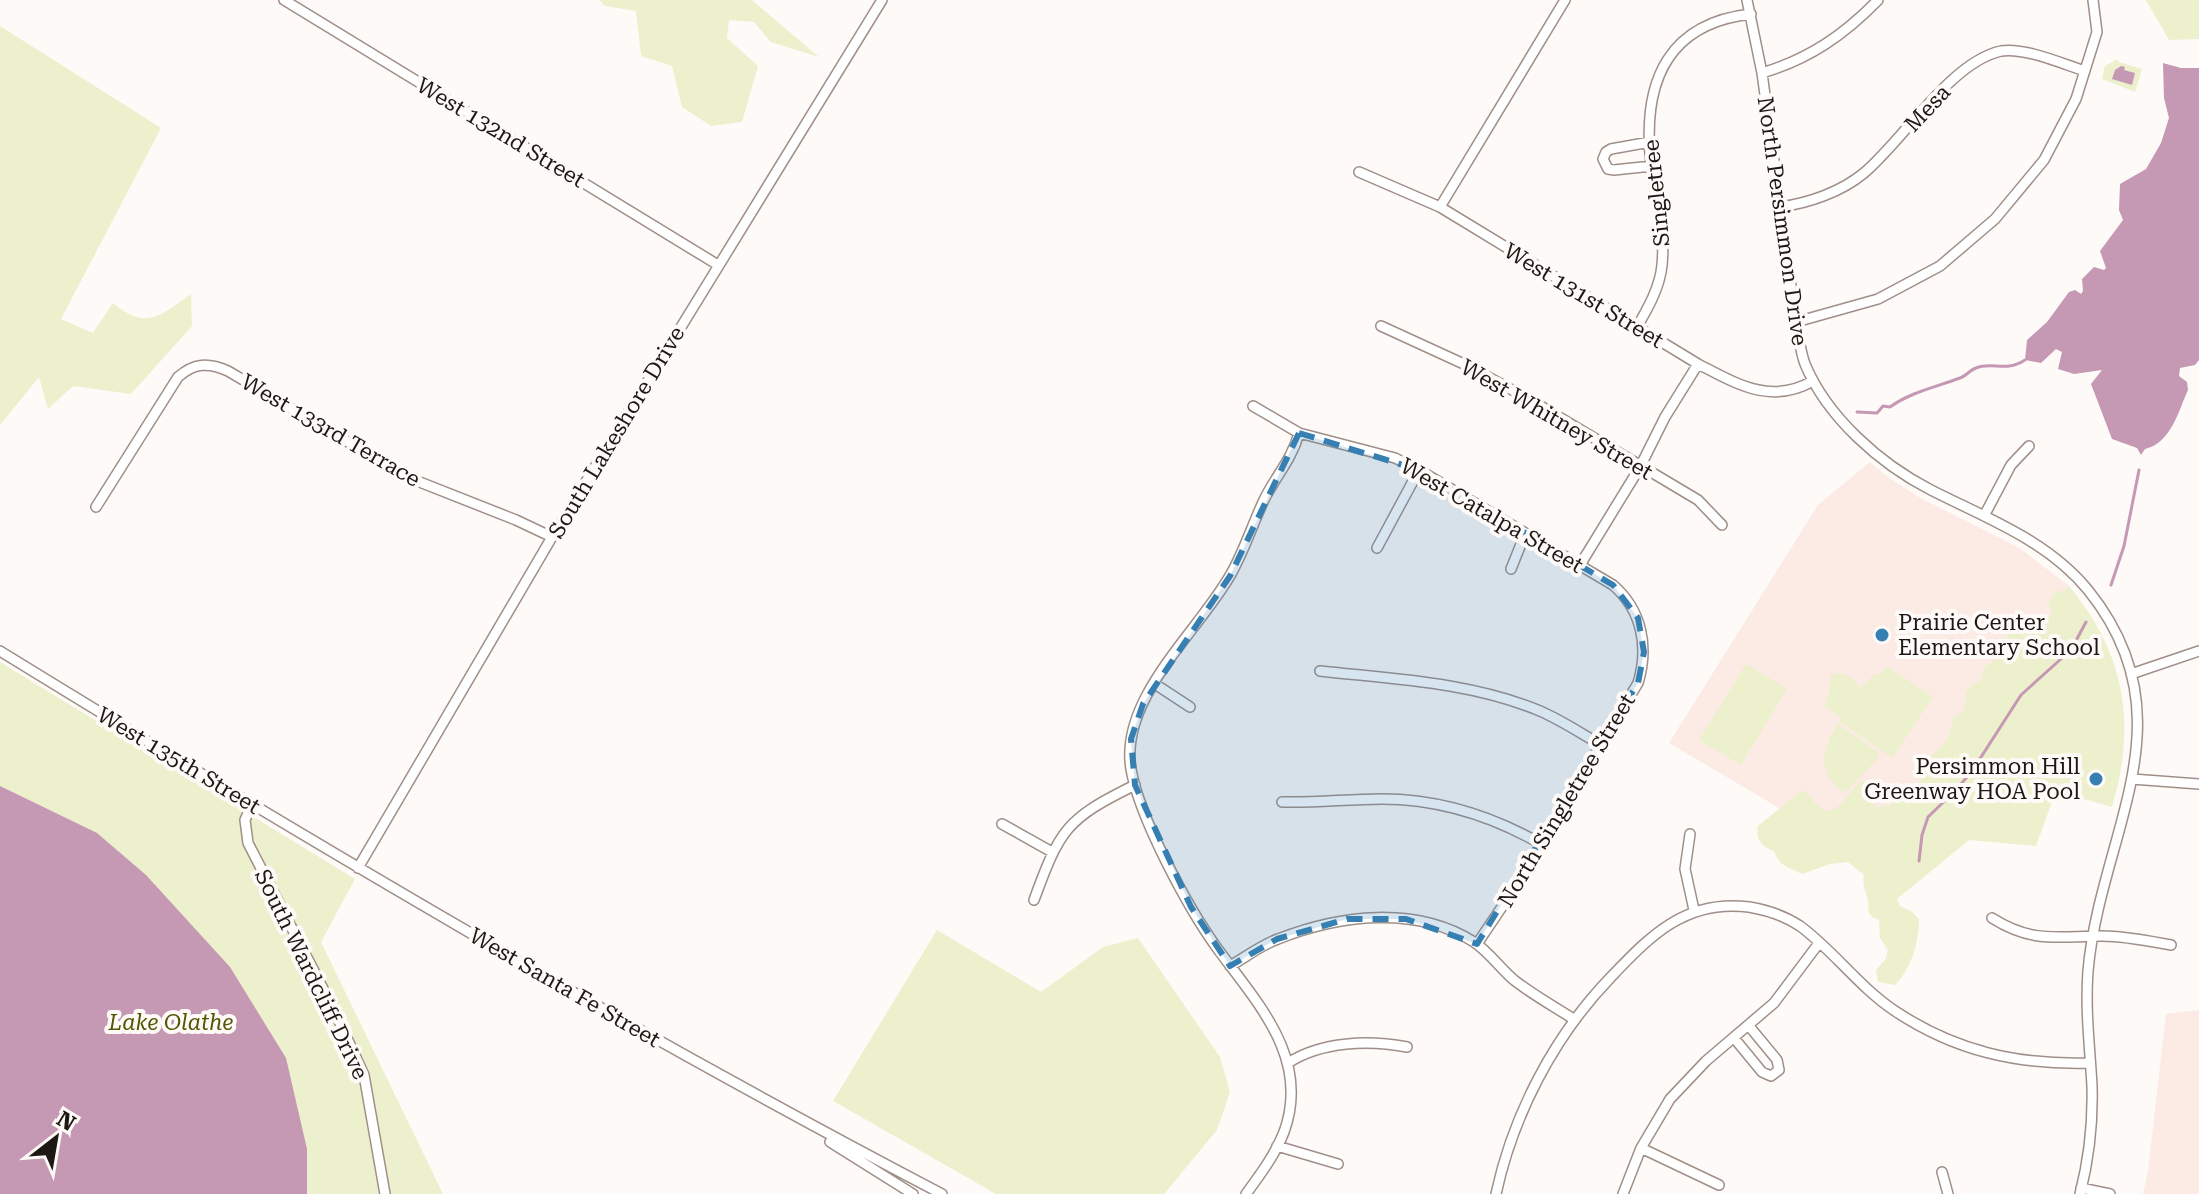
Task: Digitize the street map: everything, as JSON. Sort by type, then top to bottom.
[{"type":"street","name":"West 132nd Street","points":[[284,0],[718,265]]},
{"type":"street","name":"South Lakeshore Drive","points":[[358,868],[552,537],[882,0]]},
{"type":"street","points":[[1440,207],[1565,0]]},
{"type":"street","name":"North Persimmon Drive","points":[[1747,0],[1762,73],[1796,322],[1803,360],[1813,381],[1834,413],[1882,457],[1916,482],[2034,543],[2059,561],[2086,588],[2114,630],[2131,674],[2139,738],[2132,779],[2092,936],[2087,1008],[2091,1122],[2080,1191]]},
{"type":"street","points":[[1762,73],[1802,59],[1824,47],[1861,18],[1878,0]]},
{"type":"street","points":[[1796,322],[1878,299],[1940,266],[1995,219],[2044,160],[2076,99],[2097,32],[2093,0]]},
{"type":"street","name":"Singletree","points":[[1637,327],[1658,284],[1662,267],[1662,235],[1650,142],[1652,95],[1659,75],[1683,39],[1702,28],[1751,14]]},
{"type":"street","name":"Mesa","points":[[1780,207],[1831,194],[1863,174],[1951,82],[1978,59],[2004,50],[2034,55],[2085,71]]},
{"type":"street","points":[[1650,142],[1614,148],[1606,152],[1603,159],[1605,166],[1614,170],[1652,166]]},
{"type":"street","name":"West 131st Street","points":[[1359,172],[1440,207],[1741,387],[1776,394],[1813,381]]},
{"type":"street","name":"West Whitney Street","points":[[1381,326],[1466,365],[1527,398],[1698,500],[1722,525]]},
{"type":"street","name":"West 133rd Terrace","points":[[96,507],[170,387],[186,370],[206,364],[228,371],[407,477],[552,537]]},
{"type":"street","points":[[1580,565],[1698,364]]},
{"type":"street","name":"West Catalpa Street","points":[[1253,406],[1299,433],[1395,458],[1613,585],[1630,602],[1638,618],[1644,652]]},
{"type":"street","points":[[1246,1194],[1284,1132],[1290,1100],[1288,1063],[1274,1028],[1191,907],[1169,865],[1135,785],[1129,755],[1134,722],[1155,684],[1230,576],[1262,503],[1294,450],[1299,433]]},
{"type":"street","points":[[1984,516],[2011,465],[2029,446]]},
{"type":"street","points":[[1377,548],[1419,470]]},
{"type":"street","points":[[1511,569],[1525,534]]},
{"type":"street","name":"West 135th Street","points":[[0,651],[358,868]]},
{"type":"street","points":[[2131,674],[2199,651]]},
{"type":"street","name":"North Singletree Street","points":[[1477,944],[1638,683],[1644,652]]},
{"type":"street","points":[[1320,671],[1439,685],[1505,699],[1543,712],[1600,744]]},
{"type":"street","points":[[1155,684],[1190,707]]},
{"type":"street","points":[[2132,779],[2199,784]]},
{"type":"street","points":[[1034,900],[1052,852],[1082,814],[1135,785]]},
{"type":"street","points":[[1282,802],[1377,799],[1432,803],[1486,817],[1541,844]]},
{"type":"street","name":"South Wardcliff Drive","points":[[252,804],[245,820],[248,843],[364,1075],[385,1194]]},
{"type":"street","points":[[1002,824],[1052,852]]},
{"type":"street","points":[[1690,834],[1685,869],[1694,910]]},
{"type":"street","name":"West Santa Fe Street","points":[[358,868],[773,1106],[913,1194]]},
{"type":"street","points":[[1496,1194],[1508,1150],[1531,1093],[1575,1020],[1604,984],[1646,942],[1671,922],[1694,910],[1739,906],[1764,911],[1799,926],[1893,1010],[1946,1039],[2014,1060],[2045,1064],[2089,1063]]},
{"type":"street","points":[[1992,918],[2012,931],[2031,936],[2092,936],[2171,945]]},
{"type":"street","points":[[1230,966],[1277,939],[1347,919],[1406,919],[1448,930],[1477,944],[1515,980],[1575,1020]]},
{"type":"street","points":[[1623,1194],[1641,1148],[1658,1116],[1685,1082],[1749,1026],[1790,984],[1819,943]]},
{"type":"street","points":[[1734,1038],[1762,1072],[1771,1076],[1779,1070],[1777,1060],[1749,1026]]},
{"type":"street","points":[[1288,1063],[1294,1058],[1348,1044],[1383,1043],[1407,1047]]},
{"type":"street","name":"West Santa Fe Street","points":[[773,1106],[942,1194]]},
{"type":"street","points":[[1277,1146],[1338,1164]]},
{"type":"street","points":[[1641,1148],[1719,1185]]},
{"type":"street","points":[[1942,1172],[1948,1194]]},
{"type":"street","points":[[2080,1191],[2110,1194]]},
{"type":"highlighted area","points":[[1299,433],[1419,470],[1613,585],[1638,618],[1644,652],[1638,683],[1477,944],[1406,919],[1347,919],[1277,939],[1230,966],[1191,907],[1135,785],[1131,739],[1143,704],[1230,576]]},
{"type":"shaded area","points":[[2163,63],[2181,68],[2199,68],[2199,360],[2195,365],[2180,368],[2179,376],[2187,382],[2188,390],[2177,417],[2161,440],[2141,455],[2137,448],[2112,439],[2091,384],[2102,370],[2074,374],[2058,369],[2062,352],[2056,349],[2041,363],[2025,360],[2027,340],[2047,322],[2069,292],[2075,290],[2081,294],[2082,279],[2094,267],[2106,268],[2100,251],[2123,220],[2119,210],[2120,184],[2146,169],[2161,143],[2169,118],[2164,98]]},
{"type":"shaded area","points":[[2121,66],[2135,73],[2132,85],[2112,79],[2115,70]]},
{"type":"shaded area","points":[[1870,462],[1919,497],[2021,549],[2068,585],[1941,798],[1796,818],[1669,743],[1818,505]]},
{"type":"shaded area","name":"Lake Olathe","points":[[0,786],[97,833],[146,875],[230,967],[286,1058],[307,1149],[307,1194],[0,1194]]},
{"type":"shaded area","points":[[2199,1010],[2199,1194],[2143,1194],[2166,1014]]},
{"type":"green space","points":[[599,0],[752,0],[819,57],[771,42],[754,22],[729,20],[727,38],[758,66],[742,122],[711,126],[682,107],[672,66],[641,56],[636,11],[605,6]]},
{"type":"green space","points":[[2146,0],[2199,0],[2199,39],[2169,40]]},
{"type":"green space","points":[[0,26],[161,128],[61,319],[93,333],[113,303],[135,316],[153,317],[191,294],[192,326],[131,394],[73,386],[48,409],[39,377],[0,425]]},
{"type":"green space","points":[[2117,59],[2142,69],[2135,92],[2102,79],[2105,66]]},
{"type":"green space","points":[[2068,585],[2102,636],[2121,690],[2124,746],[2112,807],[2056,791],[2036,846],[1969,840],[1897,899],[1900,906],[1919,919],[1916,945],[1906,971],[1895,985],[1878,982],[1876,970],[1885,960],[1888,950],[1880,938],[1879,920],[1868,911],[1864,875],[1848,862],[1830,864],[1802,874],[1789,868],[1774,851],[1763,845],[1758,826],[1801,791],[1805,791],[1825,811],[1842,803],[1861,781],[1869,783],[1876,807],[1891,805],[1917,789],[1927,760],[1947,740],[1954,717],[1964,709],[1966,692],[1972,684],[1981,681],[1985,666],[2003,651],[2010,630],[2032,614],[2047,619],[2052,612],[2048,603],[2057,590],[2064,592]]},
{"type":"green space","name":"Lake Olathe","points":[[0,662],[355,879],[321,942],[443,1194],[0,1194]]},
{"type":"green space","points":[[1746,664],[1787,689],[1741,765],[1699,740]]},
{"type":"green space","points":[[1887,666],[1933,697],[1892,758],[1839,721],[1841,717],[1824,706],[1831,675],[1848,676],[1860,688],[1876,673],[1880,675]]},
{"type":"green space","points":[[1838,724],[1878,752],[1879,757],[1845,793],[1830,778],[1824,761],[1828,743]]},
{"type":"green space","points":[[937,930],[1041,992],[1103,947],[1138,938],[1220,1057],[1230,1092],[1217,1130],[1164,1194],[996,1194],[833,1101]]},
{"type":"waterway","points":[[1857,412],[1877,413],[1883,406],[1890,407],[1962,377],[1976,368],[2011,366],[2025,360]]},
{"type":"waterway","points":[[2111,585],[2124,546],[2139,470]]},
{"type":"waterway","points":[[1919,861],[1928,817],[1974,768],[2021,695],[2071,650],[2086,622]]},
{"type":"place","name":"Prairie Center Elementary School","points":[[1882,635]]},
{"type":"place","name":"Persimmon Hill Greenway HOA Pool","points":[[2096,779]]}]
